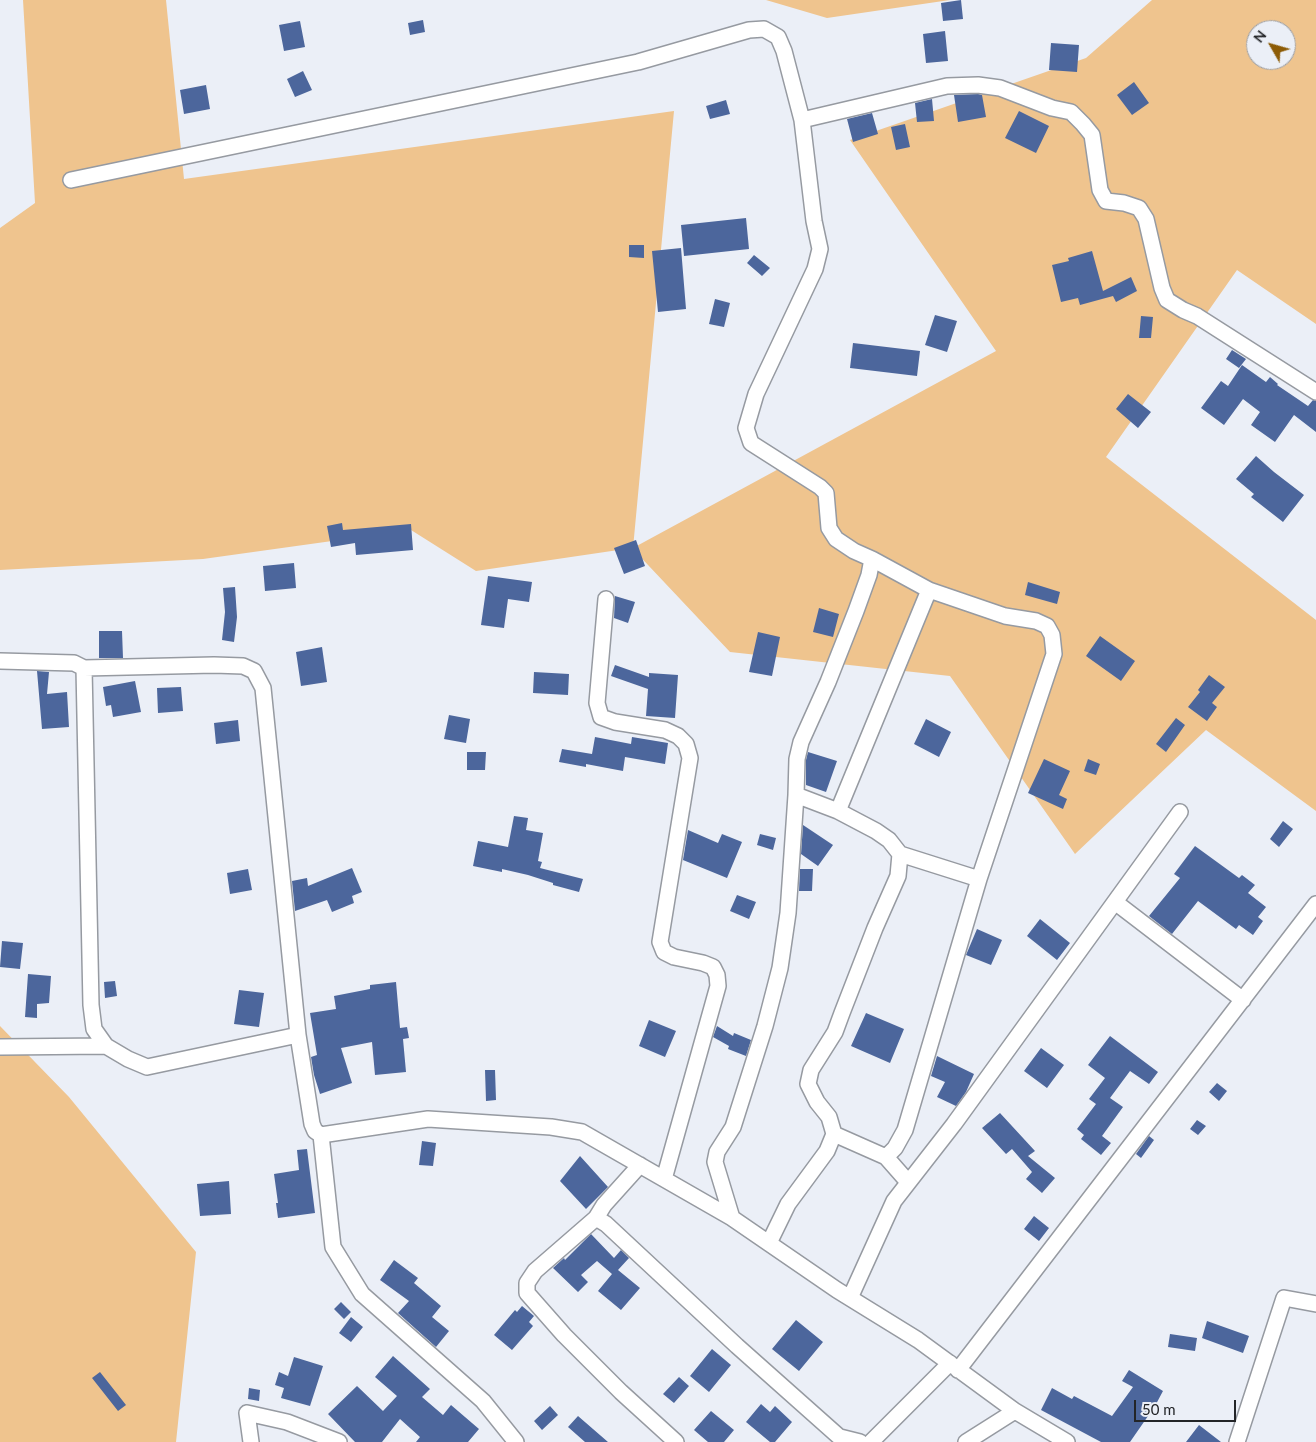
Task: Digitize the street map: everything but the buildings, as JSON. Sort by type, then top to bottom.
[{"type":"street","points":[[70,180],[638,62],[749,30],[764,30],[778,37],[784,50],[802,120],[814,221],[820,249],[815,269],[756,394],[746,428],[751,443],[820,487],[826,493],[828,528],[836,539],[854,551],[929,590],[1005,616],[1036,621],[1047,626],[1052,635],[1054,654],[979,879],[905,1130],[895,1148],[886,1157]]},
{"type":"street","points":[[802,120],[947,86],[978,85],[1000,88],[1052,108],[1071,112],[1092,136],[1100,190],[1106,201],[1124,203],[1139,208],[1146,219],[1162,288],[1167,300],[1197,316],[1316,392]]},
{"type":"street","points":[[732,1218],[715,1162],[717,1152],[732,1126],[765,1026],[780,968],[788,913],[797,759],[801,742],[828,682],[856,610],[869,575],[872,559]]},
{"type":"street","points":[[838,811],[929,590]]},
{"type":"street","points":[[606,599],[597,703],[601,717],[615,722],[665,730],[678,736],[686,744],[690,758],[660,942],[664,952],[674,957],[713,967],[717,975],[718,986],[664,1179]]},
{"type":"street","points":[[0,661],[74,662],[84,668],[243,666],[254,671],[264,688],[298,1035],[312,1124],[315,1131],[321,1134],[428,1119],[551,1126],[582,1132],[732,1218],[850,1298],[918,1340],[1014,1411],[1067,1442]]},
{"type":"street","points":[[84,668],[91,1005],[94,1029],[106,1046],[147,1068],[298,1035]]},
{"type":"street","points":[[796,795],[838,811],[889,840],[900,854],[979,879]]},
{"type":"street","points":[[850,1298],[894,1201],[954,1124],[1180,812]]},
{"type":"street","points":[[769,1243],[788,1204],[827,1151],[834,1134],[829,1117],[817,1102],[808,1084],[811,1070],[837,1025],[875,928],[898,876],[900,854]]},
{"type":"street","points":[[1115,902],[1243,1000]]},
{"type":"street","points":[[871,1442],[954,1366],[1315,907]]},
{"type":"street","points":[[0,1047],[106,1046]]},
{"type":"street","points":[[321,1134],[333,1247],[362,1294],[483,1401],[516,1442]]},
{"type":"street","points":[[834,1134],[886,1157],[908,1182]]},
{"type":"street","points":[[640,1165],[604,1205],[596,1218],[536,1271],[527,1283],[527,1293],[564,1336],[676,1442]]},
{"type":"street","points":[[596,1218],[606,1224],[842,1440],[860,1442]]},
{"type":"street","points":[[1237,1442],[1284,1298],[1316,1304]]},
{"type":"street","points":[[966,1442],[1014,1411]]},
{"type":"street","points":[[251,1442],[247,1413],[287,1422],[339,1442]]},
{"type":"shaded area","points":[[23,0],[166,0],[184,179],[674,111],[633,548],[996,351],[850,140],[1086,58],[1152,0],[1316,0],[1316,324],[1237,270],[1106,457],[1316,620],[1316,811],[1206,730],[1075,854],[950,676],[730,652],[632,548],[476,571],[411,530],[203,559],[0,570],[0,228],[35,203]]},
{"type":"shaded area","points":[[766,0],[950,0],[827,18]]},
{"type":"shaded area","points":[[0,1026],[69,1097],[196,1252],[176,1442],[0,1442]]}]
